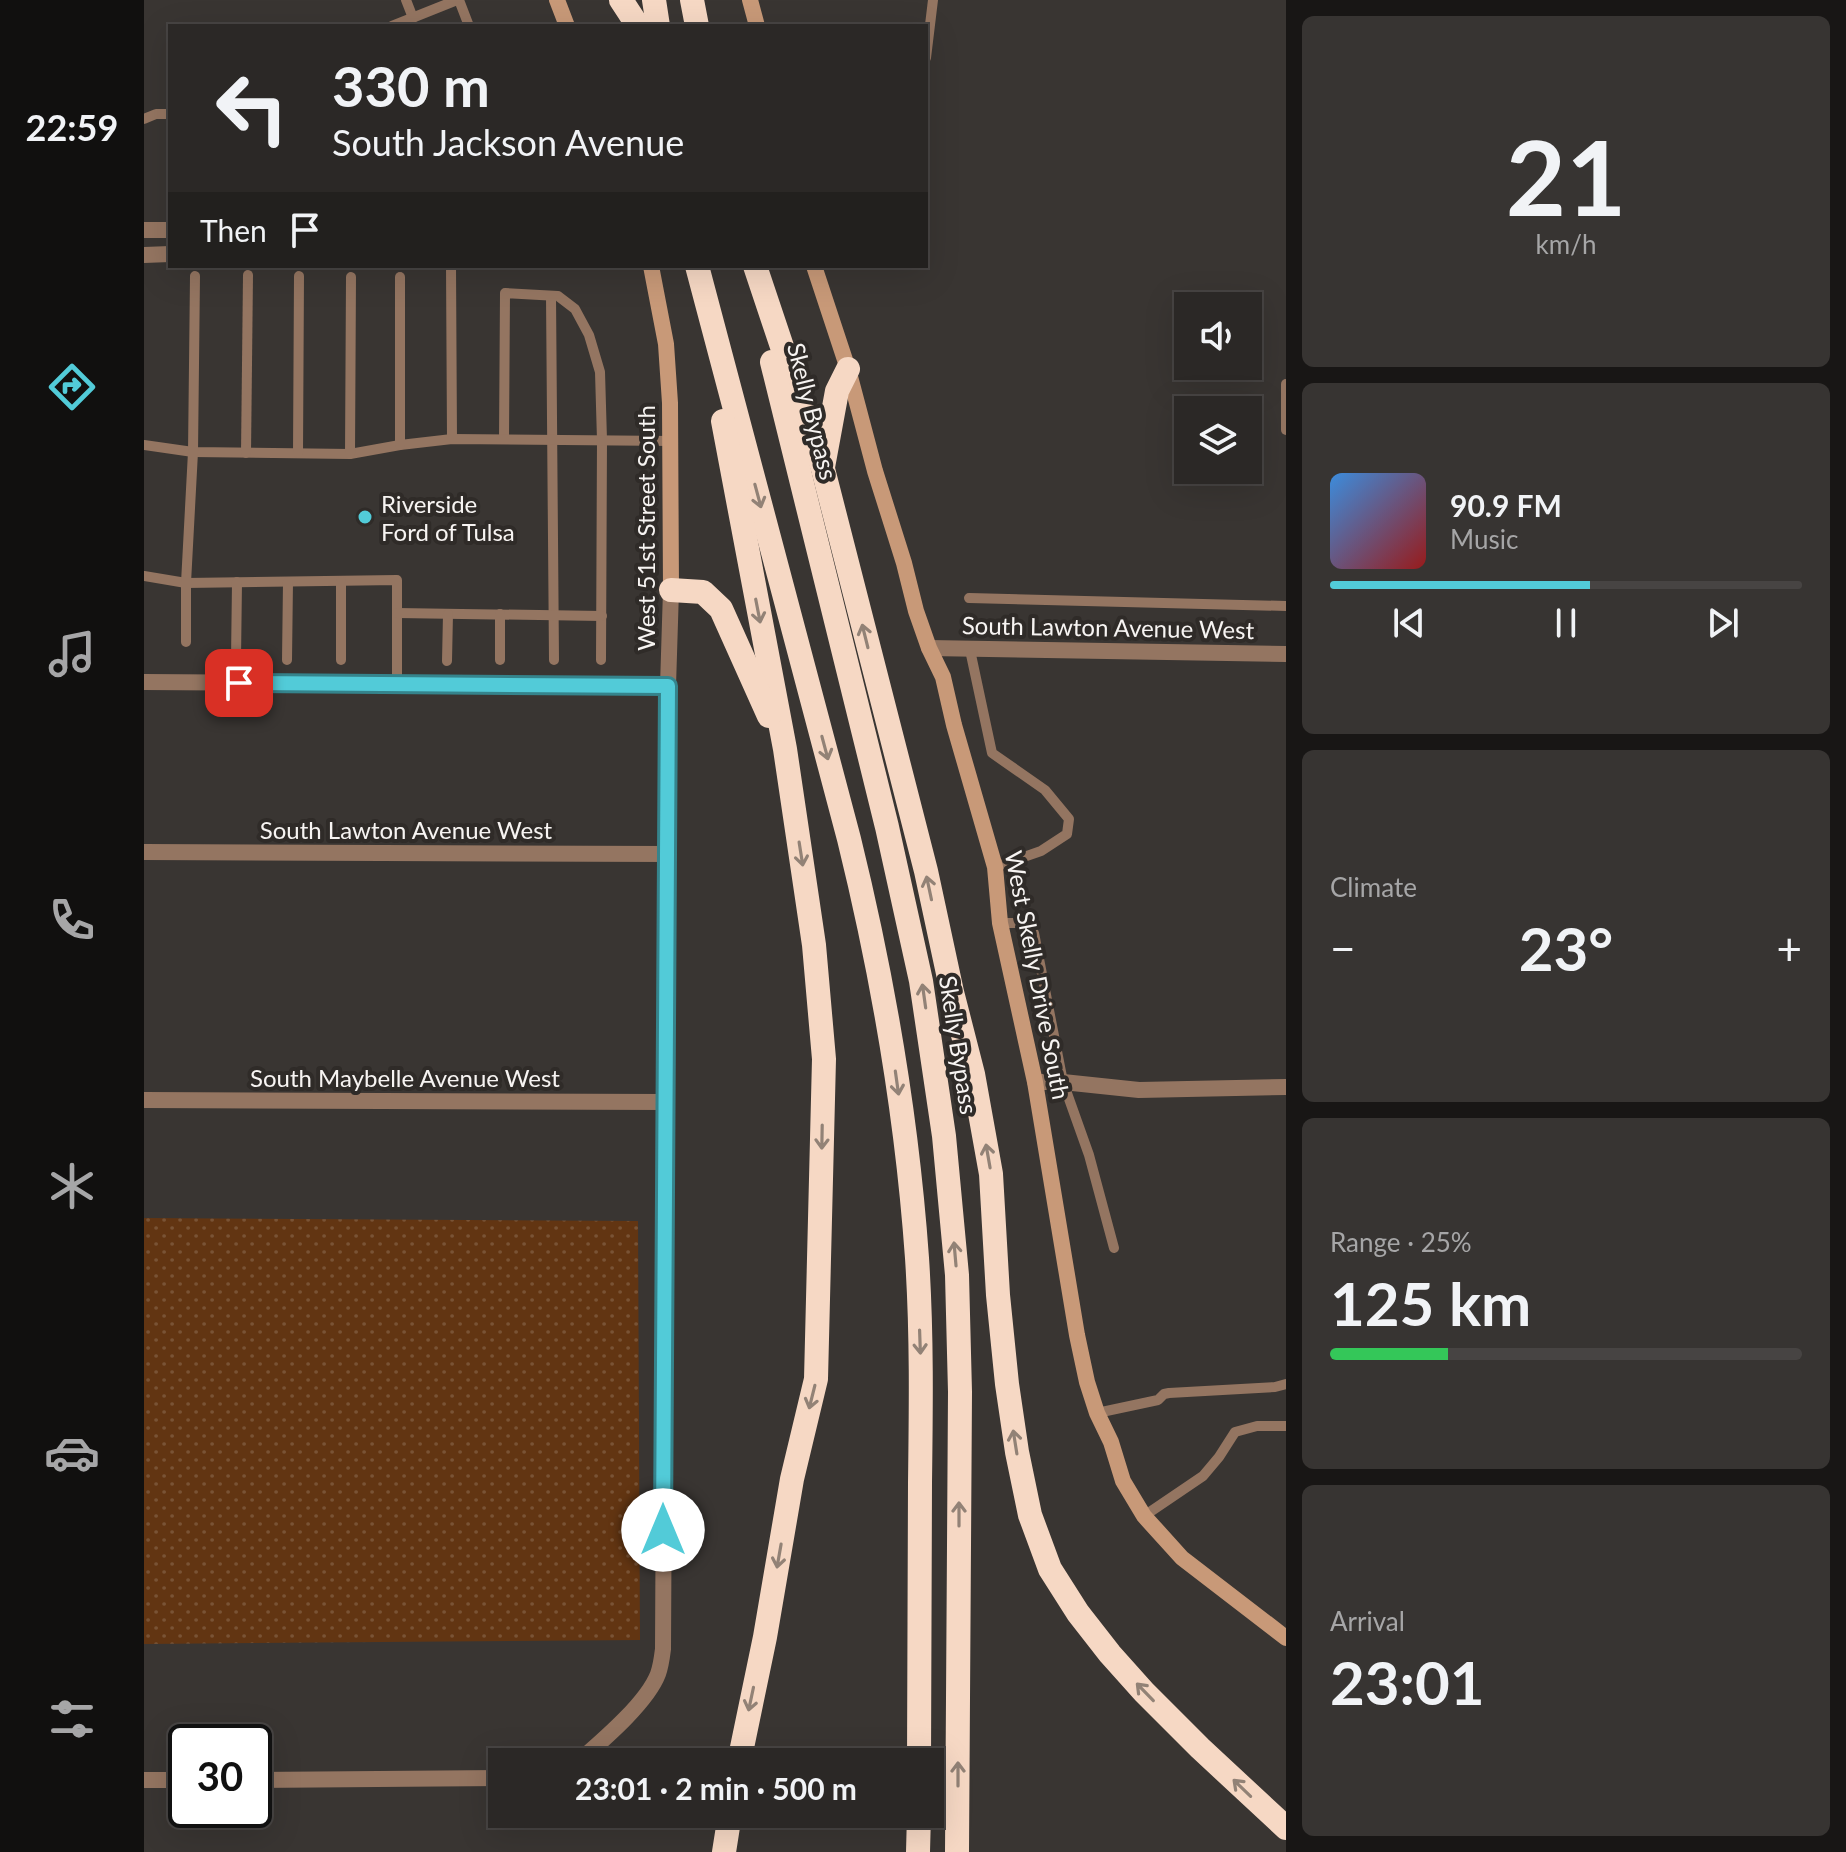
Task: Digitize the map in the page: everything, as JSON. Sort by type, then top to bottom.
[{"type":"highway","points":[[621,0],[637,24]]},
{"type":"highway","points":[[654,0],[658,24]]},
{"type":"highway","points":[[692,0],[697,24]]},
{"type":"highway","name":"Skelly Bypass","points":[[748,268],[901,889],[921,981],[944,1136],[957,1275],[960,1392],[957,1852]]},
{"type":"highway","points":[[756,268],[823,469],[926,871],[973,1074],[991,1174],[1007,1384],[1030,1515],[1050,1569],[1078,1613],[1135,1682],[1286,1828]]},
{"type":"highway","points":[[699,276],[785,749],[814,945],[824,1059],[816,1379],[792,1479],[742,1748]]},
{"type":"highway","points":[[699,276],[849,839],[872,930],[888,1021],[910,1179],[920,1319],[919,1748]]},
{"type":"highway","points":[[823,469],[837,391],[848,369]]},
{"type":"highway","points":[[671,590],[703,592],[721,609],[785,749]]},
{"type":"highway","points":[[724,1852],[728,1828]]},
{"type":"highway","points":[[918,1852],[919,1828]]},
{"type":"street","points":[[557,0],[566,24]]},
{"type":"street","points":[[750,0],[756,24]]},
{"type":"street","points":[[144,230],[168,230]]},
{"type":"street","points":[[144,255],[168,254]]},
{"type":"street","name":"West 51st Street South","points":[[595,1748],[651,1688],[659,1671],[663,1649],[672,441],[666,344],[651,268]]},
{"type":"street","name":"West Skelly Drive South","points":[[815,268],[848,369],[916,611],[943,677],[995,867],[1000,923],[1035,1082],[1077,1335],[1097,1413],[1111,1442],[1123,1481],[1144,1516],[1182,1558],[1286,1638]]},
{"type":"street","name":"South Lawton Avenue West","points":[[929,648],[1286,654]]},
{"type":"street","points":[[144,682],[668,686]]},
{"type":"street","name":"South Lawton Avenue West","points":[[144,852],[668,854]]},
{"type":"street","points":[[1035,1082],[1139,1090],[1286,1087]]},
{"type":"street","name":"South Maybelle Avenue West","points":[[144,1100],[666,1102]]},
{"type":"street","points":[[272,1780],[488,1778]]},
{"type":"street","points":[[144,1780],[168,1780]]},
{"type":"lane","points":[[406,0],[413,18]]},
{"type":"lane","points":[[397,24],[458,0],[468,24]]},
{"type":"lane","points":[[928,32],[933,0]]},
{"type":"lane","points":[[144,119],[156,114],[168,114]]},
{"type":"lane","points":[[451,268],[452,439]]},
{"type":"lane","points":[[246,453],[248,275]]},
{"type":"lane","points":[[186,642],[195,276]]},
{"type":"lane","points":[[298,453],[299,276]]},
{"type":"lane","points":[[350,454],[351,277]]},
{"type":"lane","points":[[400,277],[400,445]]},
{"type":"lane","points":[[504,439],[505,293],[558,296],[575,309],[589,335],[600,372],[601,660]]},
{"type":"lane","points":[[551,296],[554,660]]},
{"type":"lane","points":[[1286,384],[1286,430]]},
{"type":"lane","points":[[144,445],[193,452],[350,454],[452,439],[672,441]]},
{"type":"lane","points":[[144,576],[186,583],[397,580],[397,684]]},
{"type":"lane","points":[[341,581],[341,660]]},
{"type":"lane","points":[[236,659],[237,582]]},
{"type":"lane","points":[[287,660],[288,582]]},
{"type":"lane","points":[[969,598],[1286,606]]},
{"type":"lane","points":[[397,613],[602,616]]},
{"type":"lane","points":[[447,661],[448,614]]},
{"type":"lane","points":[[500,614],[500,660]]},
{"type":"lane","points":[[970,650],[992,753],[1045,790],[1069,819],[1067,834],[1041,851],[995,867]]},
{"type":"lane","points":[[1000,923],[1019,923],[1034,933],[1063,1082],[1089,1155],[1114,1248]]},
{"type":"lane","points":[[1097,1413],[1158,1400],[1169,1393],[1286,1384]]},
{"type":"lane","points":[[1144,1516],[1203,1476],[1235,1432],[1257,1426],[1286,1426]]},
{"type":"shaded area","points":[[144,1218],[638,1221],[640,1640],[144,1644]]},
{"type":"place","name":"Riverside Ford of Tulsa","points":[[365,517]]},
{"type":"route","points":[[239,683],[668,686],[663,1530]]}]
